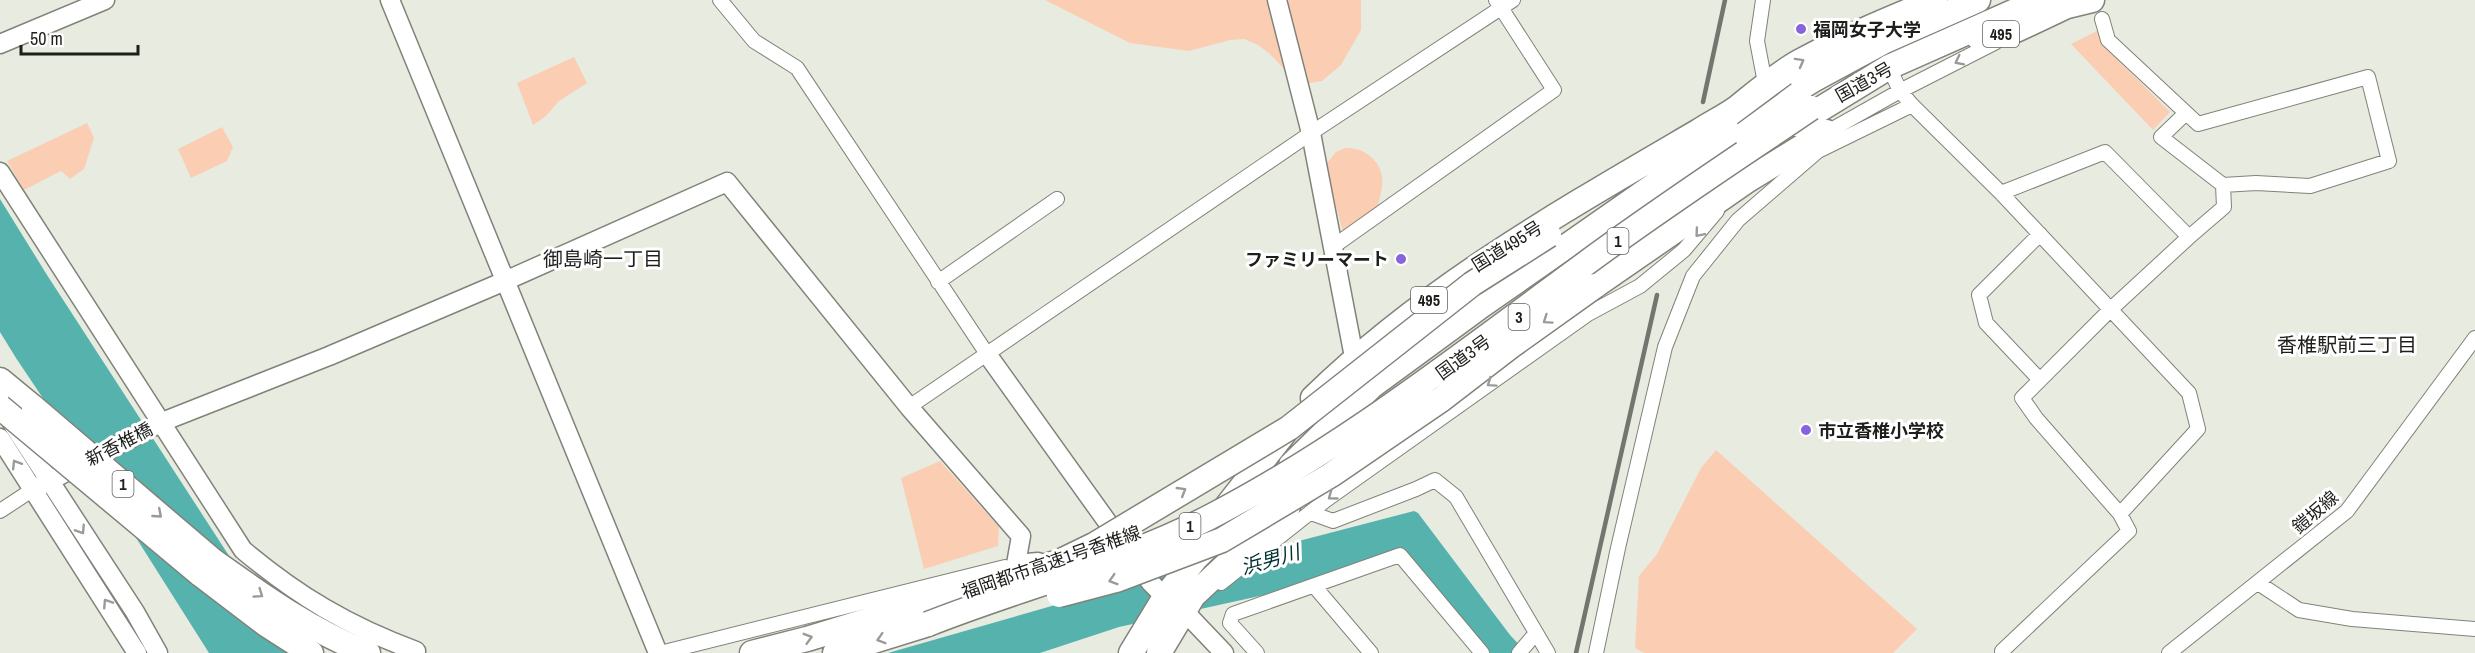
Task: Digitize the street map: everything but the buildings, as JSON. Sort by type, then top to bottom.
[{"type":"highway","name":"国道495号","points":[[1189,561],[1304,407],[1354,357],[1455,279],[1570,206],[1741,115],[1765,83],[1799,62],[1872,26],[1935,0]]},
{"type":"highway","name":"国道3号","points":[[1131,653],[1150,621],[1158,590],[1372,384],[1507,288],[1741,115],[1885,41],[1978,0]]},
{"type":"highway","name":"1","points":[[1424,372],[1569,262],[1799,94],[1894,43],[1988,0]]},
{"type":"highway","name":"1","points":[[1424,372],[1811,108],[1903,56],[2029,0]]},
{"type":"highway","name":"国道3号","points":[[1159,653],[1193,596],[1247,556],[1388,411],[1611,249],[1822,106],[1889,67],[2040,0]]},
{"type":"highway","name":"495","points":[[1930,49],[2016,30],[2067,6],[2097,10]]},
{"type":"highway","points":[[1748,180],[1822,106]]},
{"type":"highway","points":[[1059,562],[1094,545],[1289,428],[1472,284],[1741,115]]},
{"type":"highway","points":[[928,624],[1116,580],[1222,540],[1331,475],[1442,399],[1510,346],[1595,286],[1748,180],[1826,132]]},
{"type":"highway","name":"福岡都市高速1号香椎線","points":[[752,653],[1059,562],[1139,533],[1240,483],[1424,372]]},
{"type":"highway","name":"福岡都市高速1号香椎線","points":[[835,653],[928,624],[990,600],[1093,568],[1147,547],[1207,518],[1332,445],[1424,372]]},
{"type":"highway","name":"1","points":[[0,380],[212,560],[278,607],[322,633],[368,653]]},
{"type":"highway","name":"1","points":[[0,405],[200,574],[267,625],[311,653]]},
{"type":"street","points":[[3,45],[105,0]]},
{"type":"street","points":[[390,0],[659,653],[1016,564],[1027,564],[1122,543]]},
{"type":"street","points":[[720,0],[754,41],[797,68],[987,354],[1122,543],[1158,590],[1184,611],[1224,653]]},
{"type":"street","points":[[1277,0],[1311,133],[1354,357]]},
{"type":"street","points":[[1762,0],[1757,41],[1765,83]]},
{"type":"street","points":[[1016,564],[1021,536],[909,407],[1503,3],[1554,90],[1334,246]]},
{"type":"street","points":[[1247,556],[1311,513],[1588,314],[1640,286],[1684,250],[1729,197],[1826,132],[1900,91],[2067,6]]},
{"type":"street","points":[[2097,10],[2108,40],[2198,124],[2367,77],[2389,161],[2310,186],[2256,183],[2223,185],[2161,137],[2186,113]]},
{"type":"street","points":[[1889,67],[1900,91],[1912,105],[2040,234],[2189,393],[2198,429],[2120,514]]},
{"type":"street","points":[[1596,653],[1620,537],[1665,347],[1693,276],[1738,220],[1818,151],[1912,105]]},
{"type":"street","points":[[2001,194],[2105,152],[2189,237]]},
{"type":"street","points":[[0,172],[243,550],[280,581],[315,604],[371,634],[418,652]]},
{"type":"street","name":"新香椎橋","points":[[32,490],[162,422],[329,356],[727,182],[909,407]]},
{"type":"street","points":[[2004,653],[2002,651],[2128,531],[2120,514],[2036,418],[2022,398],[2111,309],[2224,207],[2223,185]]},
{"type":"street","points":[[938,282],[1057,199]]},
{"type":"street","points":[[2040,234],[1979,295],[1986,323],[2040,380]]},
{"type":"street","name":"鎧坂線","points":[[2169,653],[2347,511],[2475,338]]},
{"type":"street","points":[[0,405],[135,612],[158,653]]},
{"type":"street","points":[[0,438],[137,653]]},
{"type":"street","points":[[1311,513],[1333,521],[1435,480],[1456,497],[1548,653]]},
{"type":"street","points":[[0,511],[32,490]]},
{"type":"street","points":[[1257,653],[1230,623],[1233,614],[1315,587],[1400,555],[1482,653]]},
{"type":"street","points":[[2258,583],[2299,610],[2352,619],[2475,629]]},
{"type":"street","points":[[1315,587],[1371,653]]},
{"type":"street","points":[[1519,653],[1536,633]]},
{"type":"shaded area","points":[[1045,0],[1361,0],[1361,30],[1341,65],[1322,81],[1304,84],[1295,81],[1270,54],[1258,45],[1244,39],[1230,40],[1189,51],[1130,43]]},
{"type":"shaded area","points":[[2097,31],[2104,46],[2170,112],[2153,130],[2071,44]]},
{"type":"shaded area","points":[[574,57],[587,83],[559,101],[546,116],[533,125],[517,83]]},
{"type":"shaded area","points":[[87,123],[94,138],[84,169],[70,179],[61,171],[24,190],[7,161]]},
{"type":"shaded area","points":[[222,127],[233,147],[227,161],[191,178],[178,149]]},
{"type":"shaded area","points":[[1345,148],[1359,150],[1371,157],[1380,170],[1382,184],[1376,215],[1344,236],[1328,177],[1327,163],[1336,152]]},
{"type":"shaded area","points":[[1716,450],[1917,629],[1893,653],[1644,653],[1635,648],[1639,576],[1657,554],[1701,468]]},
{"type":"shaded area","points":[[940,461],[999,527],[998,546],[924,569],[901,478]]},
{"type":"water","points":[[0,199],[292,653],[209,653],[128,525],[16,358],[0,332]]},
{"type":"water","name":"浜男川","points":[[1414,511],[1418,513],[1510,635],[1527,653],[1490,653],[1405,552],[1278,592],[1119,627],[1040,653],[888,653],[1076,599]]},
{"type":"railway","points":[[1703,102],[1725,0]]},
{"type":"railway","points":[[1576,653],[1657,295]]},
{"type":"place","name":"福岡女子大学","points":[[1801,29]]},
{"type":"place","name":"ファミリーマート","points":[[1401,259]]},
{"type":"place","name":"市立香椎小学校","points":[[1806,430]]},
{"type":"district","name":"御島崎一丁目","points":[[603,258]]},
{"type":"district","name":"香椎駅前三丁目","points":[[2347,344]]}]
